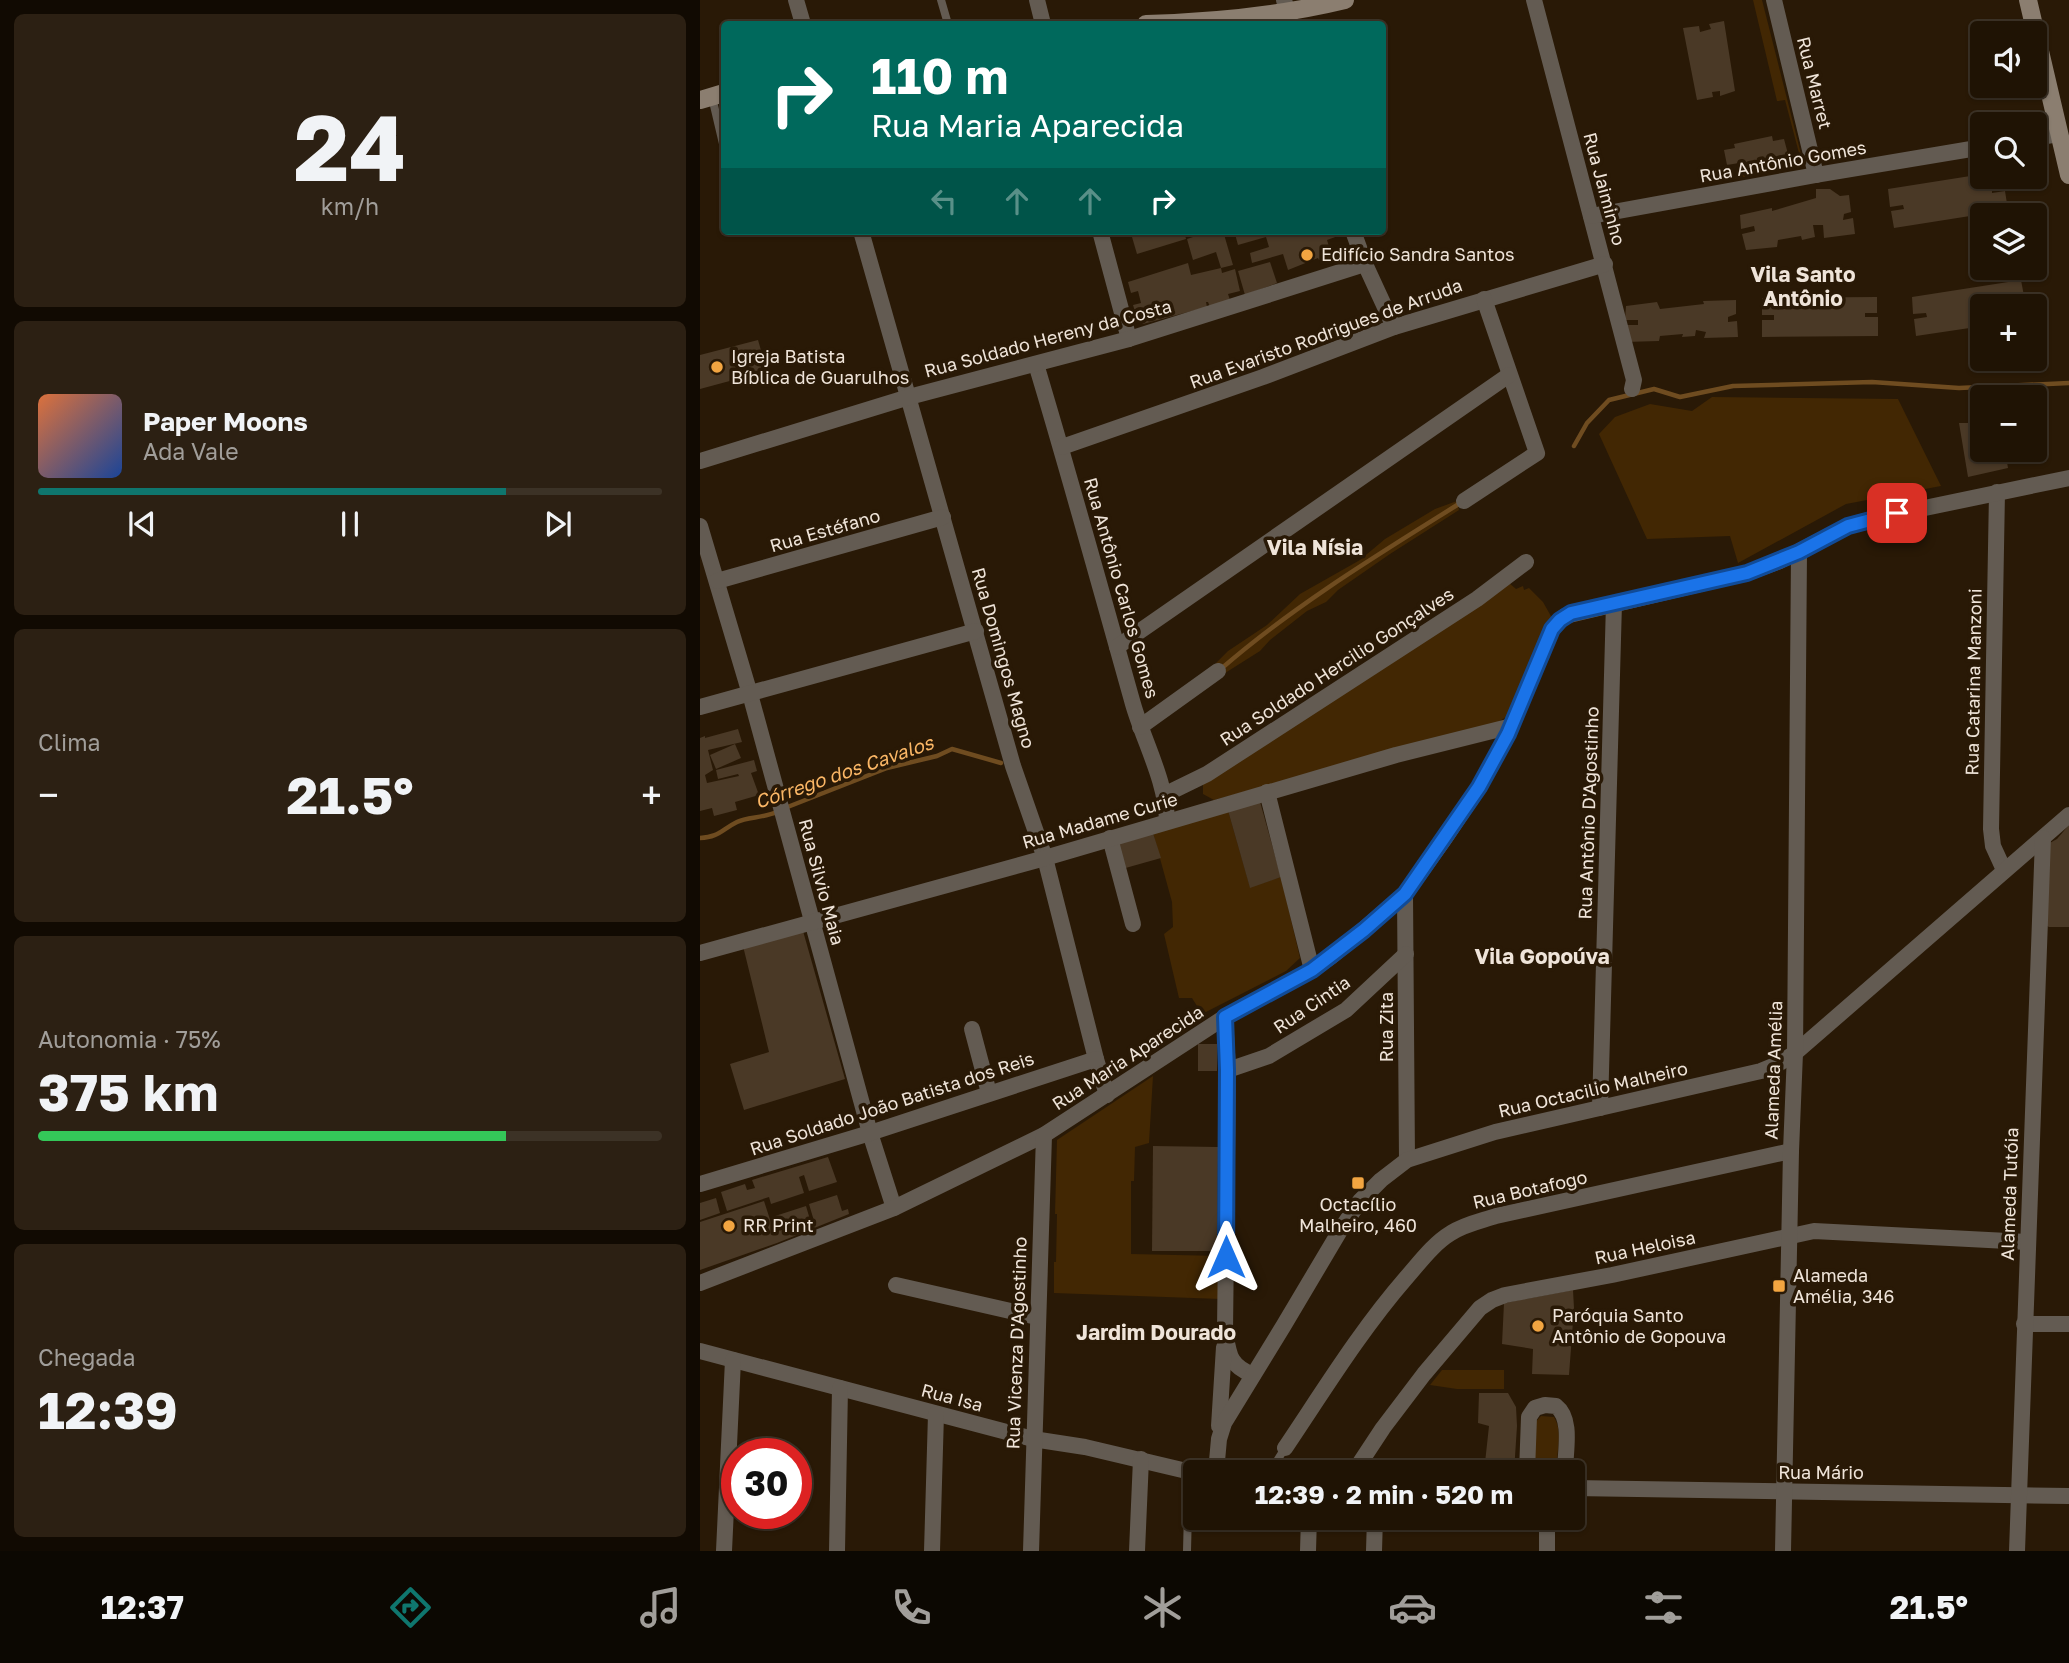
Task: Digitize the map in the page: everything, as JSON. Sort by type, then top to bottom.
[{"type":"main road","points":[[1218,21],[1287,12],[1345,0]]},
{"type":"main road","points":[[2028,0],[2069,175]]},
{"type":"street","points":[[796,0],[802,21]]},
{"type":"street","points":[[1037,0],[1042,21]]},
{"type":"street","name":"Rua Jaiminho","points":[[1534,0],[1605,264],[1634,380],[1632,389]]},
{"type":"street","name":"Rua Marret","points":[[1774,0],[1816,175]]},
{"type":"street","points":[[2047,136],[2058,134]]},
{"type":"street","name":"Rua Antônio Gomes","points":[[1591,216],[1970,149]]},
{"type":"street","name":"Rua Domingos Magno","points":[[862,235],[1013,766],[1045,858],[1107,1095]]},
{"type":"street","points":[[1101,235],[1129,339]]},
{"type":"street","points":[[1355,235],[1394,327]]},
{"type":"street","name":"Rua Soldado Hereny da Costa","points":[[700,461],[909,397],[1129,339],[1366,264]]},
{"type":"street","name":"Rua Evaristo Rodrigues de Arruda","points":[[1062,447],[1263,377],[1394,327],[1605,264]]},
{"type":"street","points":[[1464,501],[1537,453],[1484,299]]},
{"type":"street","name":"Rua Antônio Carlos Gomes","points":[[1036,364],[1062,447],[1140,727],[1164,794],[1167,821]]},
{"type":"street","points":[[1118,647],[1509,375]]},
{"type":"street","name":"Rua Maria Aparecida","points":[[700,1283],[894,1208],[1044,1135],[1225,1017],[1312,970],[1364,930],[1405,894],[1479,787],[1512,726],[1552,629],[1571,613],[1747,573],[1780,561],[1848,526],[1872,519],[2069,478]]},
{"type":"street","name":"Rua Catarina Manzoni","points":[[1997,492],[1991,830],[1993,846],[2004,870]]},
{"type":"street","name":"Rua Estéfano","points":[[717,581],[943,517]]},
{"type":"street","name":"Rua Silvio Maia","points":[[700,526],[750,694],[870,1133],[894,1208]]},
{"type":"street","name":"Alameda Amélia","points":[[1783,1551],[1795,1053],[1799,552]]},
{"type":"street","points":[[1780,561],[1792,574],[1799,589]]},
{"type":"street","name":"Rua Soldado Hercilio Gonçalves","points":[[1164,794],[1191,783],[1477,599],[1527,562]]},
{"type":"street","name":"Rua Antônio D'Agostinho","points":[[1600,1108],[1614,603]]},
{"type":"street","points":[[700,707],[976,631]]},
{"type":"street","points":[[1140,727],[1219,671]]},
{"type":"street","name":"Rua Madame Curie","points":[[700,953],[1045,858],[1396,755],[1512,726]]},
{"type":"street","points":[[1191,783],[1200,812]]},
{"type":"street","points":[[1267,792],[1312,970]]},
{"type":"street","name":"Rua Octacilio Malheiro","points":[[1217,1460],[1224,1423],[1341,1229],[1360,1201],[1407,1160],[1495,1132],[1761,1072],[1778,1064],[1795,1053],[2069,815]]},
{"type":"street","points":[[1110,838],[1133,924]]},
{"type":"street","name":"Alameda Tutóia","points":[[2017,1551],[2043,838]]},
{"type":"street","name":"Rua Zita","points":[[1405,894],[1407,1160]]},
{"type":"street","name":"Rua Cintia","points":[[1227,1070],[1269,1056],[1346,1010],[1406,954]]},
{"type":"street","points":[[1219,1439],[1225,1331],[1225,1017]]},
{"type":"street","points":[[972,1029],[989,1093]]},
{"type":"street","name":"Rua Soldado João Batista dos Reis","points":[[700,1184],[870,1133],[1096,1059]]},
{"type":"street","name":"Rua Vicenza D'Agostinho","points":[[1031,1551],[1044,1135]]},
{"type":"street","name":"Rua Botafogo","points":[[1285,1448],[1356,1341],[1429,1252],[1450,1234],[1496,1216],[1791,1152]]},
{"type":"street","name":"Rua Heloisa","points":[[1361,1460],[1424,1374],[1480,1308],[1505,1295],[1612,1275],[1806,1232],[2027,1242]]},
{"type":"street","points":[[896,1285],[1037,1317]]},
{"type":"street","points":[[2024,1324],[2069,1324]]},
{"type":"street","points":[[1225,1331],[1229,1355],[1233,1362],[1253,1375]]},
{"type":"street","name":"Rua Isa","points":[[700,1351],[1033,1439],[1086,1447],[1183,1470]]},
{"type":"street","points":[[724,1551],[733,1360]]},
{"type":"street","points":[[837,1551],[840,1388]]},
{"type":"street","points":[[1528,1460],[1530,1417],[1535,1408],[1545,1405],[1556,1406],[1564,1415],[1565,1460]]},
{"type":"street","points":[[932,1551],[936,1413]]},
{"type":"street","points":[[1137,1551],[1141,1459]]},
{"type":"street","name":"Rua Mário","points":[[1585,1489],[2069,1496]]},
{"type":"street","points":[[1308,1551],[1309,1530]]},
{"type":"street","points":[[1374,1551],[1375,1530]]},
{"type":"street","points":[[1546,1551],[1547,1530]]},
{"type":"lane","points":[[941,0],[947,21]]},
{"type":"lane","points":[[712,96],[721,135]]},
{"type":"lane","name":"Rua Botafogo","points":[[1278,1460],[1285,1448]]},
{"type":"lane","points":[[1187,1551],[1188,1530]]},
{"type":"shaded area","points":[[1753,0],[1762,0],[1802,158],[1801,164],[1797,166],[1724,181],[1796,164],[1800,157],[1785,100],[1777,101]]},
{"type":"shaded area","points":[[1712,397],[1898,399],[1941,486],[1846,504],[1738,563],[1730,536],[1647,539],[1599,434],[1615,417],[1650,404],[1692,411]]},
{"type":"shaded area","points":[[1457,501],[1459,510],[1390,554],[1338,590],[1326,602],[1307,611],[1260,651],[1222,675],[1216,663],[1228,651],[1267,625],[1300,594],[1360,560],[1385,539],[1435,509]]},
{"type":"shaded area","points":[[1508,582],[1516,589],[1523,586],[1524,590],[1529,588],[1543,602],[1552,618],[1515,705],[1506,717],[1495,724],[1214,800],[1203,794],[1203,784]]},
{"type":"shaded area","points":[[1227,807],[1250,887],[1281,877],[1300,958],[1286,971],[1202,1014],[1192,998],[1179,998],[1164,934],[1173,927],[1172,902],[1153,833]]},
{"type":"shaded area","points":[[1153,1076],[1149,1143],[1135,1147],[1134,1181],[1131,1181],[1131,1254],[1221,1256],[1221,1299],[1054,1293],[1057,1140]]},
{"type":"shaded area","points":[[1442,1370],[1504,1370],[1504,1389],[1457,1389],[1430,1385]]},
{"type":"shaded area","points":[[1541,1416],[1554,1417],[1559,1438],[1557,1460],[1533,1460],[1532,1426]]},
{"type":"building","points":[[1724,21],[1735,91],[1720,96],[1720,91],[1712,92],[1713,97],[1697,100],[1683,28],[1699,26],[1700,32],[1711,29],[1709,24]]},
{"type":"building","points":[[1772,136],[1773,141],[1784,139],[1788,154],[1777,156],[1778,161],[1740,169],[1739,163],[1727,165],[1724,150],[1735,148],[1734,144]]},
{"type":"building","points":[[1970,176],[1970,189],[1992,189],[1992,193],[2005,191],[2007,203],[1970,203],[1970,216],[1894,228],[1891,211],[1904,209],[1903,205],[1890,207],[1888,189]]},
{"type":"building","points":[[1816,189],[1830,189],[1840,196],[1849,195],[1851,212],[1844,214],[1843,220],[1853,218],[1855,234],[1824,238],[1823,225],[1813,225],[1815,237],[1802,240],[1801,236],[1778,240],[1777,247],[1746,250],[1742,234],[1755,231],[1754,226],[1741,229],[1740,215],[1772,208],[1772,211],[1816,198]]},
{"type":"building","points":[[1185,235],[1186,239],[1137,254],[1132,237]]},
{"type":"building","points":[[1199,235],[1224,235],[1233,265],[1221,268],[1216,252],[1193,260],[1187,239]]},
{"type":"building","points":[[1235,235],[1338,236],[1327,240],[1332,256],[1319,260],[1318,258],[1288,270],[1283,254],[1252,263],[1250,253],[1269,247],[1266,237],[1238,245]]},
{"type":"building","points":[[1270,262],[1277,283],[1245,295],[1238,271]]},
{"type":"building","points":[[1188,263],[1191,275],[1221,268],[1222,273],[1235,269],[1240,291],[1228,294],[1230,300],[1210,307],[1206,302],[1207,307],[1143,324],[1138,321],[1133,305],[1141,303],[1138,291],[1131,293],[1128,282]]},
{"type":"building","points":[[2021,280],[2024,294],[1970,294],[1970,328],[1916,336],[1914,319],[1927,317],[1926,313],[1913,314],[1912,297]]},
{"type":"building","points":[[1877,297],[1877,313],[1865,313],[1865,317],[1878,317],[1878,336],[1762,337],[1762,320],[1774,320],[1774,315],[1762,315],[1762,298]]},
{"type":"building","points":[[1736,300],[1736,314],[1728,317],[1728,322],[1737,321],[1738,337],[1704,338],[1706,332],[1696,330],[1695,336],[1682,337],[1683,334],[1660,336],[1659,341],[1625,342],[1625,325],[1638,325],[1638,320],[1625,320],[1626,306],[1657,302],[1660,309],[1704,304],[1703,301]]},
{"type":"building","points":[[758,340],[767,371],[700,389],[700,355]]},
{"type":"building","points":[[1959,423],[1970,423],[1970,462],[2007,462],[2008,468],[1968,477]]},
{"type":"building","points":[[738,729],[742,742],[708,750],[713,770],[705,775],[707,783],[739,776],[738,774],[718,779],[716,770],[754,760],[757,771],[751,773],[759,795],[735,802],[737,810],[714,816],[712,808],[700,811],[700,738]]},
{"type":"building","points":[[735,744],[741,758],[716,769],[710,755]]},
{"type":"building","points":[[1259,798],[1281,877],[1250,888],[1227,807]]},
{"type":"building","points":[[2069,825],[2069,927],[2049,927],[2044,924],[2046,845],[2057,839]]},
{"type":"building","points":[[1153,833],[1161,858],[1122,869],[1115,844]]},
{"type":"building","points":[[803,931],[845,1079],[744,1110],[730,1064],[769,1052],[743,946]]},
{"type":"building","points":[[1198,1044],[1217,1044],[1217,1071],[1198,1071]]},
{"type":"building","points":[[1153,1146],[1218,1147],[1217,1251],[1152,1251]]},
{"type":"building","points":[[828,1157],[837,1182],[809,1191],[804,1175],[799,1177],[804,1193],[771,1204],[769,1197],[727,1211],[721,1192],[745,1184],[747,1190],[755,1188],[752,1180]]},
{"type":"building","points":[[837,1195],[842,1211],[848,1209],[849,1214],[700,1270],[700,1222],[764,1201],[775,1235],[777,1234],[772,1217],[806,1206],[811,1223],[814,1221],[809,1204]]},
{"type":"building","points":[[716,1198],[720,1213],[700,1220],[700,1203]]},
{"type":"building","name":"Paróquia Santo Antônio de Gopouva","points":[[1573,1290],[1569,1375],[1532,1374],[1533,1349],[1502,1344],[1504,1303]]},
{"type":"building","points":[[1479,1393],[1508,1393],[1516,1407],[1515,1460],[1485,1460],[1489,1426],[1478,1423]]},
{"type":"waterway","name":"Córrego dos Cavalos","points":[[1574,446],[1587,423],[1609,400],[1654,389],[1680,397],[1733,386],[1872,382],[1959,388],[2069,383]]},
{"type":"waterway","name":"Córrego dos Cavalos","points":[[1222,668],[1309,601],[1462,502]]},
{"type":"waterway","name":"Córrego dos Cavalos","points":[[785,808],[887,768],[937,756],[952,749],[1001,763]]},
{"type":"waterway","name":"Córrego dos Cavalos","points":[[700,838],[716,835],[741,820],[777,812]]},
{"type":"place","name":"Edifício Sandra Santos","points":[[1307,255]]},
{"type":"place","name":"Igreja Batista Bíblica de Guarulhos","points":[[717,367]]},
{"type":"place","name":"Octacílio Malheiro, 460","points":[[1358,1183]]},
{"type":"place","name":"RR Print","points":[[729,1226]]},
{"type":"place","name":"Alameda Amélia, 346","points":[[1779,1286]]},
{"type":"place","name":"Paróquia Santo Antônio de Gopouva","points":[[1538,1326]]},
{"type":"district","name":"Vila Santo Antônio","points":[[1803,287]]},
{"type":"district","name":"Vila Nísia","points":[[1315,548]]},
{"type":"district","name":"Vila Gopoúva","points":[[1542,957]]},
{"type":"district","name":"Jardim Dourado","points":[[1156,1333]]},
{"type":"route","points":[[1226,1257],[1225,1017],[1312,970],[1378,919],[1405,894],[1479,787],[1499,752],[1557,623],[1571,613],[1747,573],[1780,561],[1848,526],[1897,513]]}]
